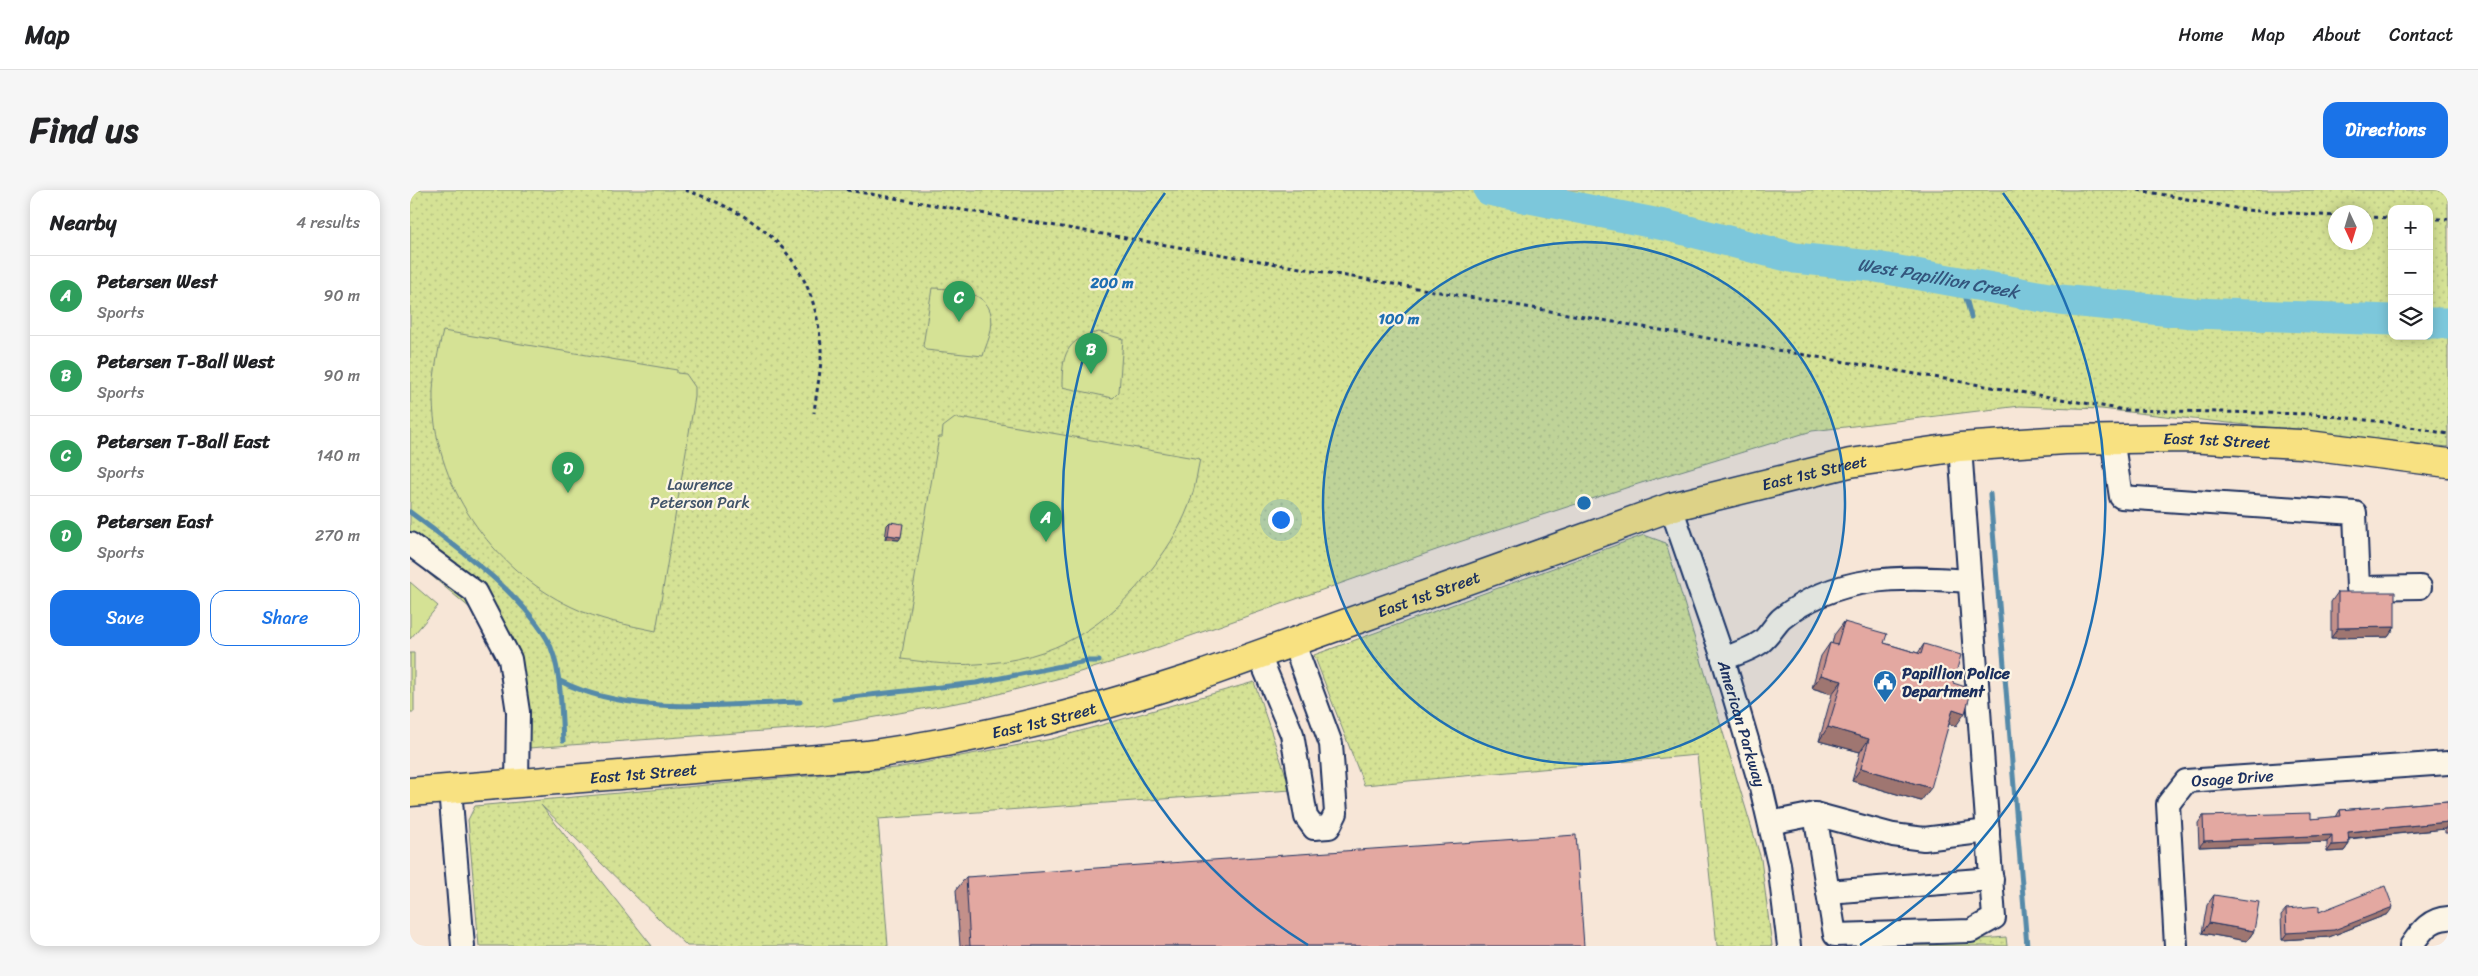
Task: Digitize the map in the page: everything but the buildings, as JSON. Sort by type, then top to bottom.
[{"type":"main road","name":"East 1st Street","points":[[410,792],[821,760],[923,748],[1048,721],[1133,698],[1671,507],[1850,463],[1960,448],[2112,438],[2186,438],[2301,444],[2448,463]]},
{"type":"street","points":[[2112,438],[2121,496],[2355,513],[2358,588],[2420,587]]},
{"type":"street","points":[[1815,814],[1835,935],[1971,931],[1994,918],[1960,448]]},
{"type":"street","name":"American Parkway","points":[[1671,507],[1723,659],[1761,787],[1780,864],[1789,946]]},
{"type":"street","points":[[410,544],[476,592],[510,658],[518,712],[517,784]]},
{"type":"street","points":[[1723,659],[1762,642],[1781,619],[1824,593],[1880,578],[1917,577],[1969,581]]},
{"type":"street","points":[[1258,653],[1288,720],[1296,750],[1306,817],[1314,828],[1329,827],[1336,813],[1331,744],[1293,642]]},
{"type":"street","name":"Osage Drive","points":[[2176,946],[2168,804],[2186,781],[2448,763]]},
{"type":"street","points":[[450,789],[463,946]]},
{"type":"street","points":[[1770,824],[1815,814],[1893,834],[1924,838],[1988,831]]},
{"type":"street","points":[[1828,892],[1992,879]]},
{"type":"street","points":[[2411,946],[2427,925],[2445,918]]},
{"type":"path","points":[[685,190],[707,197],[745,216],[775,238],[796,264],[817,315],[821,350],[814,413]]},
{"type":"path","points":[[847,190],[2125,410],[2313,414],[2384,422],[2448,434]]},
{"type":"path","points":[[2138,190],[2246,210],[2328,215]]},
{"type":"path","points":[[2373,218],[2388,218]]},
{"type":"path","points":[[2433,218],[2448,219]]},
{"type":"green space","name":"Lawrence Peterson Park","points":[[410,190],[2448,190],[2448,447],[2101,409],[2020,406],[1812,431],[1638,484],[1459,542],[1139,654],[1060,678],[979,699],[819,727],[515,749],[506,638],[410,558]]},
{"type":"green space","points":[[932,288],[964,291],[982,300],[988,307],[992,317],[991,330],[983,356],[926,350],[923,346]]},
{"type":"green space","points":[[443,331],[677,370],[677,373],[686,374],[695,387],[695,397],[656,631],[614,622],[593,615],[572,607],[543,591],[516,570],[492,546],[472,519],[455,490],[443,458],[435,425],[433,391],[436,361]]},
{"type":"green space","points":[[1099,332],[1123,339],[1119,392],[1113,398],[1062,387],[1063,366],[1072,344],[1088,335]]},
{"type":"green space","points":[[955,418],[965,420],[966,418],[1200,459],[1195,487],[1189,506],[1166,550],[1136,588],[1098,623],[1077,636],[1031,656],[1005,661],[958,664],[901,659],[939,437],[942,437],[943,427]]},
{"type":"green space","points":[[1644,535],[1666,543],[1761,859],[1772,946],[1717,946],[1697,755],[1364,785],[1314,655]]},
{"type":"green space","points":[[410,582],[438,606],[410,639]]},
{"type":"green space","points":[[410,653],[414,653],[414,712],[410,712]]},
{"type":"green space","points":[[1254,682],[1291,790],[878,819],[888,946],[687,946],[541,805],[652,946],[479,946],[468,820],[475,806],[896,768],[1052,739]]},
{"type":"green space","points":[[2006,937],[2007,946],[1898,946]]},
{"type":"waterway","name":"West Papillion Creek","points":[[1489,190],[1669,226],[1795,258],[1871,266],[2060,300],[2193,313],[2388,320]]},
{"type":"waterway","points":[[1962,283],[1971,317]]},
{"type":"waterway","name":"West Papillion Creek","points":[[2433,323],[2448,323]]},
{"type":"waterway","points":[[1990,494],[2027,946]]},
{"type":"waterway","points":[[410,512],[485,570],[520,603],[535,621],[547,639],[556,662],[563,741]]},
{"type":"waterway","points":[[834,699],[976,683],[1086,661],[1099,661]]},
{"type":"waterway","points":[[560,681],[588,692],[617,700],[647,704],[709,706],[800,702]]},
{"type":"place","name":"Petersen T-Ball East","points":[[959,322]]},
{"type":"place","name":"Petersen T-Ball West","points":[[1091,374]]},
{"type":"place","name":"Petersen East","points":[[568,493]]},
{"type":"place","name":"Petersen West","points":[[1046,542]]},
{"type":"place","name":"Papillion Police Department","points":[[1885,703]]}]
